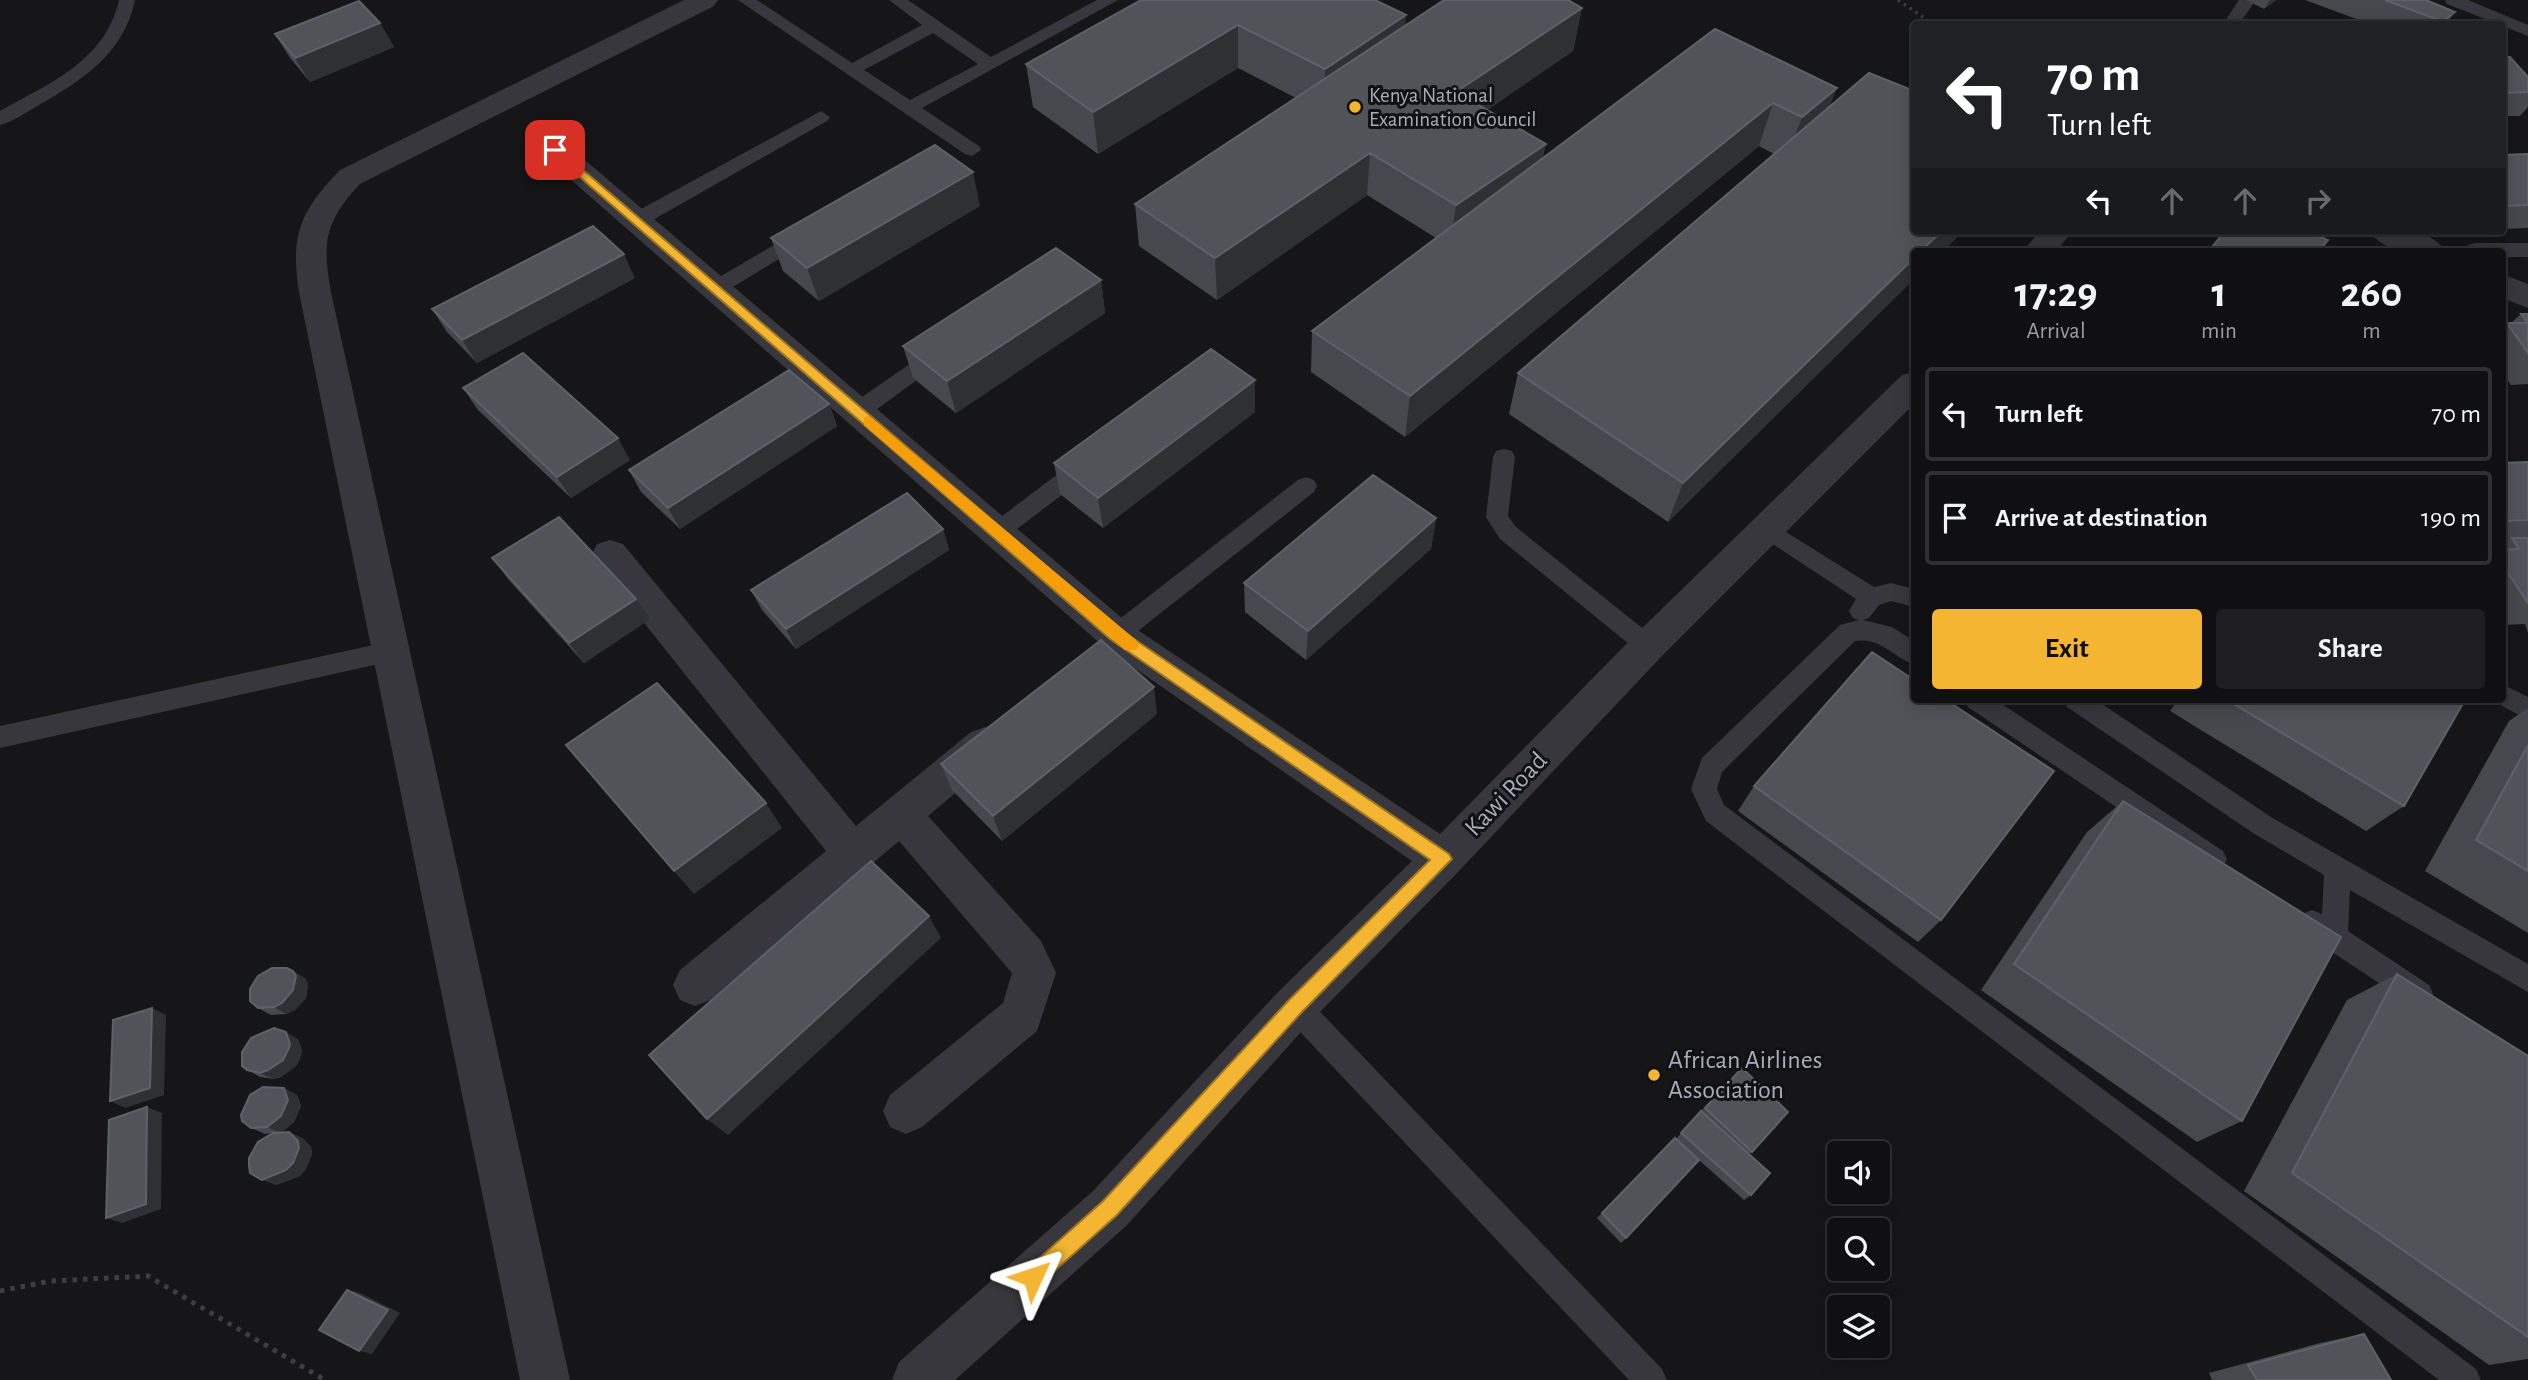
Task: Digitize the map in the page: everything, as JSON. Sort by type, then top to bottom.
[{"type":"street","points":[[545,1380],[309,262],[317,217],[326,201],[350,177],[705,0]]},
{"type":"street","points":[[555,150],[1116,635],[1443,859]]},
{"type":"street","points":[[2041,248],[2054,235]]},
{"type":"street","points":[[2394,235],[2422,248]]},
{"type":"street","points":[[2506,287],[2528,297]]},
{"type":"street","name":"Kawi Road","points":[[917,1380],[1110,1208],[1295,1006],[1443,859],[1648,646],[1911,387]]},
{"type":"street","points":[[610,554],[854,854]]},
{"type":"street","points":[[1083,662],[1116,635]]},
{"type":"street","points":[[695,985],[1008,724]]},
{"type":"street","points":[[901,814],[1026,955],[1034,973],[1021,1016],[906,1111]]},
{"type":"lane","points":[[0,119],[77,73],[109,44],[124,15],[127,0]]},
{"type":"lane","points":[[746,0],[972,150]]},
{"type":"lane","points":[[897,0],[990,64]]},
{"type":"lane","points":[[909,108],[1110,0]]},
{"type":"lane","points":[[2233,21],[2248,0]]},
{"type":"lane","points":[[2453,0],[2502,21]]},
{"type":"lane","points":[[2506,23],[2528,32]]},
{"type":"lane","points":[[852,70],[935,25]]},
{"type":"lane","points":[[637,220],[821,117]]},
{"type":"lane","points":[[716,288],[817,226]]},
{"type":"lane","points":[[2506,250],[2528,250]]},
{"type":"lane","points":[[858,412],[959,340]]},
{"type":"lane","points":[[997,532],[1103,452]]},
{"type":"lane","points":[[1504,457],[1497,517],[1508,533],[1648,646]]},
{"type":"lane","points":[[1116,635],[1306,486]]},
{"type":"lane","points":[[1767,529],[1871,597]]},
{"type":"lane","points":[[1911,596],[1891,592],[1871,597],[1848,632],[1711,766],[1704,789],[1716,813],[2465,1380]]},
{"type":"lane","points":[[1848,632],[1864,628],[1878,631],[1911,652]]},
{"type":"lane","points":[[0,737],[392,651]]},
{"type":"lane","points":[[2506,696],[2528,709]]},
{"type":"lane","points":[[1981,703],[2230,870]]},
{"type":"lane","points":[[2080,703],[2262,825],[2528,979]]},
{"type":"lane","points":[[2334,937],[2338,869]]},
{"type":"lane","points":[[2288,907],[2437,1005]]},
{"type":"lane","points":[[1295,1006],[1651,1380]]},
{"type":"path","points":[[1898,0],[1929,21]]},
{"type":"path","points":[[0,1291],[51,1281],[148,1276],[326,1380]]},
{"type":"building","points":[[1141,0],[1375,0],[1406,15],[1325,69],[1238,25],[1093,112],[1026,64]]},
{"type":"building","points":[[1444,0],[1568,0],[1582,8],[1456,92],[1546,144],[1456,205],[1370,153],[1215,258],[1135,204]]},
{"type":"building","points":[[2385,0],[2426,0],[2455,12],[2443,21],[2432,21],[2436,19]]},
{"type":"building","points":[[359,1],[380,23],[295,58],[275,34]]},
{"type":"building","points":[[1715,29],[1837,88],[1802,117],[1773,103],[1410,396],[1312,331]]},
{"type":"building","points":[[2506,57],[2510,57],[2528,77],[2528,92],[2506,93]]},
{"type":"building","points":[[1869,73],[1911,90],[1911,235],[1938,235],[1924,248],[1911,248],[1911,261],[1683,483],[1518,373]]},
{"type":"building","points":[[935,145],[973,172],[807,268],[771,238]]},
{"type":"building","points":[[2528,154],[2528,205],[2506,206],[2506,155]]},
{"type":"building","points":[[593,226],[624,254],[462,340],[432,309]]},
{"type":"building","points":[[2222,235],[2317,235],[2328,240],[2321,248],[2211,248]]},
{"type":"building","points":[[1056,248],[1101,280],[947,381],[903,346]]},
{"type":"building","points":[[2521,314],[2528,314],[2528,323]]},
{"type":"building","points":[[2507,323],[2528,323],[2528,353]]},
{"type":"building","points":[[1211,349],[1255,380],[1098,498],[1054,463]]},
{"type":"building","points":[[523,353],[618,438],[557,477],[463,388]]},
{"type":"building","points":[[789,370],[829,404],[668,508],[629,470]]},
{"type":"building","points":[[2528,462],[2528,520],[2506,521],[2506,463]]},
{"type":"building","points":[[1373,475],[1436,518],[1308,631],[1244,583]]},
{"type":"building","points":[[907,493],[943,529],[786,629],[751,590]]},
{"type":"building","points":[[559,517],[636,599],[569,643],[492,558]]},
{"type":"building","points":[[2512,538],[2528,538],[2528,603],[2506,570],[2506,550],[2519,549]]},
{"type":"building","points":[[1101,640],[1154,687],[993,816],[941,764]]},
{"type":"building","points":[[1872,652],[1911,678],[1911,703],[1951,703],[2054,771],[1941,920],[1754,786]]},
{"type":"building","points":[[657,683],[766,803],[674,871],[566,745]]},
{"type":"building","points":[[2232,703],[2463,703],[2404,806]]},
{"type":"building","points":[[2528,745],[2528,871],[2476,840]]},
{"type":"building","points":[[2123,801],[2341,937],[2242,1121],[2014,964]]},
{"type":"building","points":[[871,861],[929,916],[707,1119],[649,1055]]},
{"type":"building","points":[[272,968],[287,968],[293,971],[296,976],[293,990],[282,1003],[274,1007],[258,1008],[250,1001],[250,989],[258,976]]},
{"type":"building","points":[[2397,974],[2528,1056],[2528,1337],[2292,1173]]},
{"type":"building","points":[[152,1008],[150,1088],[110,1101],[113,1020]]},
{"type":"building","points":[[274,1028],[286,1032],[290,1045],[283,1060],[260,1073],[247,1070],[242,1066],[242,1052],[251,1038]]},
{"type":"building","points":[[1742,1068],[1788,1112],[1752,1152],[1705,1108]]},
{"type":"building","points":[[263,1087],[284,1088],[288,1100],[281,1116],[267,1127],[251,1128],[242,1121],[241,1115],[250,1095]]},
{"type":"building","points":[[147,1107],[146,1204],[106,1218],[109,1120]]},
{"type":"building","points":[[1701,1111],[1770,1173],[1751,1195],[1681,1133]]},
{"type":"building","points":[[289,1132],[298,1141],[299,1148],[293,1163],[286,1170],[262,1180],[250,1173],[249,1158],[258,1142],[273,1133]]},
{"type":"building","points":[[1675,1138],[1699,1160],[1626,1238],[1602,1213]]},
{"type":"building","points":[[347,1290],[388,1310],[359,1351],[319,1330]]},
{"type":"building","points":[[2364,1334],[2391,1380],[2257,1380],[2248,1365]]},
{"type":"slow traffic","points":[[869,421],[1116,635],[1131,645]]},
{"type":"place","name":"Kenya National Examination Council","points":[[1355,107]]},
{"type":"place","name":"African Airlines Association","points":[[1654,1075]]},
{"type":"route","points":[[555,150],[1116,635],[1443,859],[1295,1006],[1110,1208],[1033,1277]]}]
